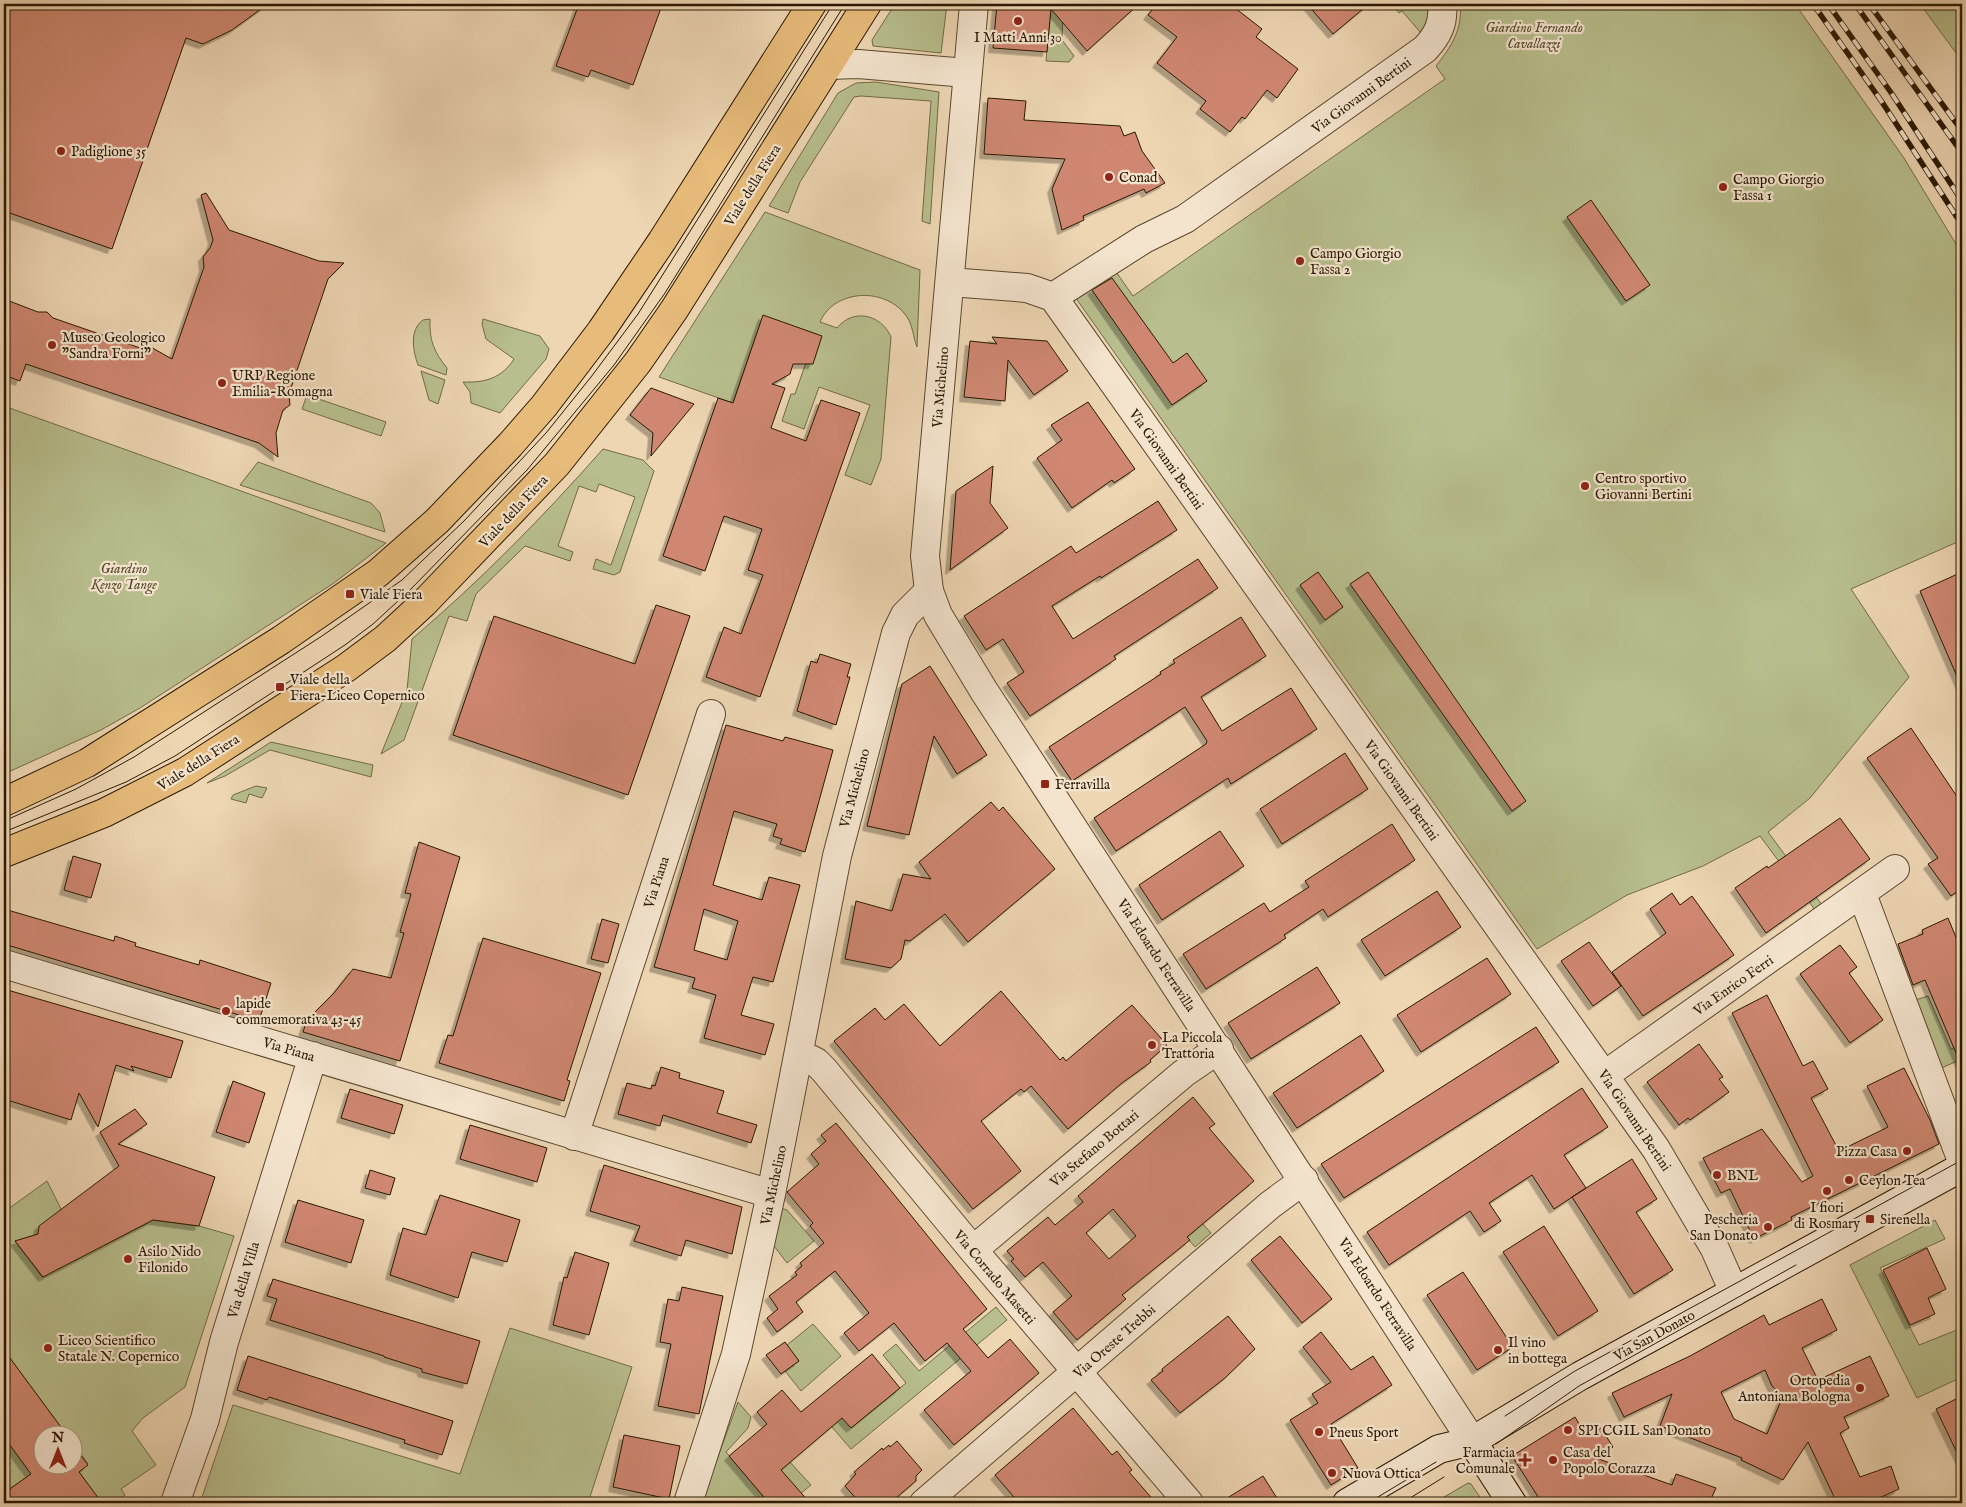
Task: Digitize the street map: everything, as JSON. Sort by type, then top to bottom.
[{"type":"main road","points":[[4,802],[87,763],[273,645],[378,573],[436,521],[533,419],[602,331],[648,263],[812,4]]},
{"type":"main road","name":"Viale della Fiera","points":[[4,853],[104,813],[178,776],[346,668],[385,639],[464,564],[557,464],[633,368],[674,310],[867,4]]},
{"type":"street","name":"Via Michelino","points":[[688,1503],[731,1376],[800,1054],[837,856],[888,661],[900,623],[917,602],[929,592],[925,556],[974,4]]},
{"type":"street","name":"Via Giovanni Bertini","points":[[1442,4],[1443,19],[1439,30],[1425,49],[1185,219],[1144,239],[1053,297],[1605,1075],[1685,1195],[1715,1249],[1734,1292]]},
{"type":"street","points":[[829,65],[858,64],[967,73]]},
{"type":"street","points":[[950,282],[1027,288],[1053,297]]},
{"type":"street","name":"Via Edoardo Ferravilla","points":[[929,592],[952,638],[984,691],[1219,1049],[1512,1503]]},
{"type":"street","name":"Via Piana","points":[[574,1136],[711,714]]},
{"type":"street","name":"Via Enrico Ferri","points":[[1605,1075],[1895,870]]},
{"type":"street","points":[[1862,894],[1962,1160]]},
{"type":"street","name":"Via Piana","points":[[4,964],[771,1194]]},
{"type":"street","name":"Via Stefano Bottari","points":[[973,1250],[1184,1073],[1219,1049]]},
{"type":"street","name":"Via Corrado Masetti","points":[[800,1054],[816,1062],[824,1070],[973,1250],[1189,1503]]},
{"type":"street","name":"Via della Villa","points":[[175,1503],[205,1418],[224,1342],[313,1056]]},
{"type":"street","name":"Via San Donato","points":[[1347,1503],[1439,1449],[1472,1441],[1580,1376],[1962,1167]]},
{"type":"street","name":"Via Oreste Trebbi","points":[[924,1503],[1270,1206],[1304,1180]]},
{"type":"green space","points":[[895,4],[947,4],[941,53],[873,46],[872,40]]},
{"type":"green space","points":[[1051,4],[1063,4],[1062,40],[1074,56],[1069,62],[1046,61]]},
{"type":"green space","points":[[1392,4],[1432,4],[1431,18],[1421,33],[1402,11],[1399,13]]},
{"type":"green space","name":"Centro sportivo Giovanni Bertini","points":[[1460,4],[1795,4],[1904,158],[1962,254],[1962,540],[1851,589],[1909,677],[1810,798],[1768,832],[1822,905],[1815,910],[1760,836],[1703,866],[1627,895],[1537,949],[1075,297],[1114,269],[1133,296],[1445,79],[1436,66],[1458,30]]},
{"type":"green space","points":[[1920,4],[1962,4],[1962,61]]},
{"type":"green space","points":[[876,82],[939,92],[930,224],[922,221],[931,101],[854,97],[800,182],[788,213],[769,206],[838,93],[856,83]]},
{"type":"green space","points":[[765,212],[920,270],[917,347],[911,324],[907,317],[898,307],[887,300],[875,296],[849,298],[837,303],[827,311],[820,322],[837,328],[851,318],[866,316],[881,323],[891,337],[881,459],[871,485],[845,475],[870,405],[819,387],[804,429],[782,421],[791,394],[795,394],[816,334],[763,316],[733,403],[659,377]]},
{"type":"green space","points":[[430,319],[432,340],[439,357],[447,368],[446,375],[418,365],[416,359],[413,341],[416,329],[423,320]]},
{"type":"green space","points":[[483,319],[540,336],[549,349],[546,359],[500,413],[471,403],[470,392],[463,382],[479,382],[492,378],[504,371],[514,359],[486,339],[482,324]]},
{"type":"green space","points":[[421,371],[445,380],[438,404],[429,400]]},
{"type":"green space","points":[[307,395],[386,422],[381,436],[302,409]]},
{"type":"green space","name":"Giardino Kenzo Tange","points":[[4,406],[386,543],[334,583],[140,708],[101,730],[4,774]]},
{"type":"green space","points":[[603,449],[643,460],[654,471],[620,572],[614,575],[593,569],[596,559],[611,565],[635,497],[599,484],[596,492],[579,486],[558,546],[573,552],[570,561],[525,546],[476,594],[467,621],[449,616],[404,740],[381,754],[407,690],[412,639],[463,594],[511,547]]},
{"type":"green space","points":[[258,462],[371,503],[380,513],[385,532],[240,485]]},
{"type":"green space","points":[[271,742],[373,765],[371,777],[270,750],[225,776],[207,783]]},
{"type":"green space","points":[[256,786],[267,788],[262,798],[249,794],[246,803],[231,799],[233,795]]},
{"type":"green space","points":[[1928,996],[1951,1049],[1962,1044],[1962,1059],[1939,1069],[1912,1001]]},
{"type":"green space","points":[[47,1181],[61,1209],[38,1234],[15,1241],[42,1277],[153,1220],[199,1226],[234,1236],[185,1387],[143,1418],[132,1431],[156,1465],[121,1489],[125,1495],[114,1503],[102,1503],[80,1474],[82,1469],[88,1464],[82,1456],[82,1424],[59,1424],[4,1350],[4,1212]]},
{"type":"green space","points":[[1165,1182],[1211,1233],[1195,1247],[1162,1209]]},
{"type":"green space","points":[[781,1208],[787,1210],[814,1241],[787,1263],[774,1246]]},
{"type":"green space","points":[[1935,1220],[1945,1239],[1880,1268],[1919,1345],[1962,1328],[1962,1377],[1917,1398],[1850,1265]]},
{"type":"green space","points":[[996,1307],[1007,1320],[851,1449],[818,1411],[830,1403],[851,1428],[906,1383],[883,1355],[896,1344],[919,1371]]},
{"type":"green space","points":[[813,1324],[841,1356],[801,1391],[785,1371],[799,1361],[787,1345]]},
{"type":"green space","points":[[510,1328],[632,1367],[588,1503],[200,1503],[233,1405],[460,1474]]},
{"type":"green space","points":[[738,1402],[751,1417],[748,1428],[726,1452],[767,1501],[779,1468],[788,1460],[811,1485],[789,1503],[701,1503]]},
{"type":"green space","points":[[4,1437],[31,1474],[4,1493]]},
{"type":"green space","points":[[1468,1483],[1471,1484],[1484,1503],[1434,1503]]},
{"type":"building","points":[[4,4],[268,4],[232,30],[203,44],[186,38],[112,249],[4,211]]},
{"type":"building","points":[[579,4],[648,4],[661,8],[633,85],[591,70],[588,77],[556,66]]},
{"type":"building","points":[[997,4],[1139,4],[1087,51],[1051,9],[1047,52],[993,48]]},
{"type":"building","points":[[1157,4],[1230,4],[1262,29],[1256,37],[1298,69],[1277,98],[1267,90],[1245,119],[1242,117],[1230,132],[1200,109],[1206,101],[1157,63],[1177,37],[1148,15]]},
{"type":"building","points":[[1307,4],[1369,4],[1333,34]]},
{"type":"building","name":"Conad","points":[[988,98],[1026,101],[1024,120],[1120,126],[1124,136],[1135,132],[1142,151],[1165,183],[1146,193],[1144,189],[1083,216],[1084,220],[1062,230],[1052,189],[1065,159],[984,154]]},
{"type":"building","points":[[206,193],[229,230],[319,261],[344,263],[328,279],[289,394],[290,405],[283,410],[276,433],[278,457],[259,443],[26,364],[20,381],[4,375],[4,299],[38,312],[47,312],[53,318],[146,350],[147,345],[172,359],[204,267],[203,257],[213,240],[201,195]]},
{"type":"building","points":[[1591,200],[1650,285],[1626,301],[1567,217]]},
{"type":"building","points":[[1112,278],[1173,363],[1187,353],[1207,381],[1172,405],[1092,290]]},
{"type":"building","points":[[763,315],[822,336],[813,364],[793,364],[790,374],[772,384],[785,388],[771,428],[806,441],[821,400],[860,413],[760,697],[706,677],[724,627],[741,634],[763,575],[748,570],[762,529],[724,516],[705,571],[663,556],[718,398],[733,403]]},
{"type":"building","points":[[992,337],[1047,341],[1068,371],[1034,395],[1008,360],[1005,401],[964,397],[970,341],[997,344]]},
{"type":"building","points":[[651,388],[694,404],[651,456],[653,433],[630,415]]},
{"type":"building","points":[[1088,402],[1135,469],[1114,483],[1112,480],[1072,508],[1037,458],[1062,440],[1051,425]]},
{"type":"building","points":[[993,466],[990,503],[1008,528],[950,570],[956,491]]},
{"type":"building","points":[[1158,501],[1177,530],[1101,578],[1100,576],[1052,606],[1073,639],[1198,559],[1218,588],[1114,656],[1116,659],[1030,716],[1007,683],[1024,672],[1003,639],[986,650],[964,616],[1071,546],[1076,553]]},
{"type":"building","points":[[1318,572],[1343,607],[1325,620],[1300,585]]},
{"type":"building","points":[[1368,572],[1526,801],[1512,811],[1350,584]]},
{"type":"building","points":[[1962,572],[1962,688],[1920,591]]},
{"type":"building","points":[[656,605],[690,616],[628,795],[453,735],[494,616],[635,664]]},
{"type":"building","points":[[1241,617],[1266,656],[1201,697],[1222,731],[1291,688],[1317,729],[1231,784],[1228,778],[1116,851],[1094,818],[1206,744],[1207,741],[1185,707],[1072,781],[1049,747],[1161,674],[1160,672],[1175,663],[1173,660]]},
{"type":"building","points":[[820,654],[851,664],[847,677],[850,677],[836,725],[797,711],[811,661],[817,663]]},
{"type":"building","points":[[930,666],[987,755],[957,774],[934,736],[909,835],[867,826],[902,684]]},
{"type":"building","points":[[726,725],[783,741],[785,737],[833,750],[805,852],[780,844],[782,839],[773,836],[777,824],[734,811],[713,885],[762,900],[769,877],[800,885],[773,982],[753,977],[741,1015],[774,1024],[765,1055],[704,1038],[716,995],[692,988],[695,978],[654,967]],"holes":[[[704,909],[738,921],[727,960],[694,950]]]},
{"type":"building","points":[[1911,728],[1962,804],[1962,888],[1951,896],[1928,864],[1938,858],[1867,758]]},
{"type":"building","points":[[1345,753],[1368,789],[1282,844],[1260,809]]},
{"type":"building","points":[[991,802],[999,811],[1003,807],[1055,869],[968,942],[945,914],[910,941],[905,940],[901,959],[891,968],[845,959],[856,901],[892,911],[903,874],[931,879],[919,862]]},
{"type":"building","points":[[1840,818],[1870,859],[1766,933],[1735,888],[1767,866],[1768,868]]},
{"type":"building","points":[[1392,824],[1415,860],[1328,917],[1323,909],[1284,935],[1286,938],[1206,989],[1183,954],[1264,903],[1270,912],[1309,887],[1305,881]]},
{"type":"building","points":[[1220,831],[1244,866],[1162,920],[1139,885]]},
{"type":"building","points":[[419,842],[460,857],[400,1061],[303,1032],[307,1020],[334,993],[353,969],[391,978],[404,933],[400,932],[411,894],[405,893]]},
{"type":"building","points":[[73,856],[101,864],[91,898],[64,890]]},
{"type":"building","points":[[1437,891],[1461,927],[1385,976],[1361,940]]},
{"type":"building","points":[[1672,893],[1680,905],[1692,896],[1734,955],[1643,1016],[1612,972],[1666,933],[1650,909]]},
{"type":"building","points":[[4,909],[114,941],[115,936],[136,943],[135,946],[199,965],[200,960],[271,983],[259,1021],[4,944]]},
{"type":"building","points":[[1948,918],[1962,952],[1962,1067],[1925,980],[1913,985],[1898,944],[1923,934],[1922,930]]},
{"type":"building","points":[[602,919],[619,924],[608,963],[591,959]]},
{"type":"building","points":[[483,938],[601,973],[567,1080],[570,1081],[564,1101],[439,1063],[448,1035],[453,1036]]},
{"type":"building","points":[[1589,942],[1621,986],[1593,1006],[1561,961]]},
{"type":"building","points":[[1840,945],[1857,967],[1849,973],[1883,1020],[1850,1043],[1800,974]]},
{"type":"building","points":[[1487,958],[1511,994],[1421,1052],[1397,1015]]},
{"type":"building","points":[[1317,967],[1340,1003],[1251,1059],[1228,1023]]},
{"type":"building","points":[[4,989],[183,1041],[171,1078],[131,1066],[134,1071],[116,1065],[98,1127],[79,1093],[71,1120],[4,1099]]},
{"type":"building","points":[[1001,991],[1060,1060],[1063,1057],[1066,1061],[1132,1005],[1167,1045],[1150,1060],[1151,1062],[1122,1083],[1068,1129],[1031,1086],[1024,1092],[1021,1089],[981,1121],[1021,1171],[973,1209],[834,1041],[875,1008],[885,1020],[904,1004],[940,1046]]},
{"type":"building","points":[[1767,995],[1803,1066],[1813,1061],[1828,1089],[1811,1098],[1839,1151],[1888,1127],[1867,1086],[1904,1068],[1930,1120],[1939,1144],[1791,1217],[1792,1220],[1754,1239],[1730,1189],[1721,1193],[1703,1158],[1762,1129],[1802,1182],[1813,1176],[1732,1013]]},
{"type":"building","points":[[1536,1027],[1559,1062],[1344,1198],[1321,1164]]},
{"type":"building","points":[[1361,1035],[1384,1071],[1297,1128],[1273,1093]]},
{"type":"building","points":[[1699,1044],[1723,1077],[1719,1079],[1729,1092],[1690,1120],[1688,1118],[1679,1125],[1647,1082]]},
{"type":"building","points":[[661,1067],[680,1073],[679,1078],[724,1091],[717,1113],[757,1125],[751,1143],[663,1115],[660,1126],[618,1114],[627,1083],[651,1089],[652,1085],[655,1086]]},
{"type":"building","points":[[233,1081],[265,1093],[249,1143],[216,1132]]},
{"type":"building","points":[[1582,1088],[1608,1127],[1564,1155],[1586,1188],[1554,1209],[1532,1175],[1489,1203],[1501,1221],[1484,1232],[1470,1211],[1389,1265],[1367,1232]]},
{"type":"building","points":[[350,1089],[403,1105],[394,1134],[341,1118]]},
{"type":"building","points":[[1193,1097],[1215,1124],[1209,1128],[1254,1181],[1187,1237],[1190,1240],[1122,1295],[1126,1299],[1077,1340],[1053,1312],[1072,1296],[1043,1262],[1025,1277],[1011,1261],[1014,1259],[1007,1251],[1048,1217],[1055,1225],[1083,1202],[1078,1196]],"holes":[[[1113,1209],[1136,1236],[1109,1259],[1086,1233]]]},
{"type":"building","points":[[135,1109],[147,1124],[118,1144],[215,1177],[199,1226],[153,1220],[43,1277],[15,1241],[38,1234],[39,1226],[119,1166],[100,1132]]},
{"type":"building","points":[[836,1123],[987,1309],[963,1329],[988,1358],[1010,1339],[1039,1373],[954,1445],[924,1410],[971,1371],[947,1343],[925,1361],[894,1323],[859,1351],[844,1333],[869,1313],[835,1271],[796,1302],[803,1312],[777,1332],[767,1318],[778,1309],[769,1296],[797,1275],[795,1272],[802,1266],[800,1263],[824,1243],[810,1226],[813,1223],[787,1192],[819,1164],[811,1154],[826,1141],[821,1135]]},
{"type":"building","points":[[470,1125],[547,1148],[537,1182],[460,1159]]},
{"type":"building","points":[[1632,1159],[1657,1199],[1636,1212],[1673,1270],[1634,1294],[1572,1197]]},
{"type":"building","points":[[604,1165],[742,1207],[732,1254],[686,1240],[681,1256],[634,1241],[640,1226],[590,1211]]},
{"type":"building","points":[[370,1170],[395,1178],[390,1195],[365,1188]]},
{"type":"building","points":[[440,1195],[520,1220],[507,1262],[472,1252],[458,1298],[390,1275],[403,1228],[426,1235]]},
{"type":"building","points":[[298,1200],[364,1220],[351,1263],[285,1242]]},
{"type":"building","points":[[1544,1226],[1598,1311],[1558,1336],[1503,1252]]},
{"type":"building","points":[[1280,1236],[1332,1299],[1302,1323],[1251,1260]]},
{"type":"building","points":[[1927,1248],[1946,1289],[1928,1298],[1935,1314],[1910,1325],[1883,1270]]},
{"type":"building","points":[[575,1252],[609,1263],[589,1335],[553,1325],[564,1277],[567,1278]]},
{"type":"building","points":[[1463,1272],[1513,1347],[1477,1370],[1427,1295]]},
{"type":"building","points":[[273,1279],[480,1341],[467,1384],[422,1372],[422,1369],[384,1356],[270,1320],[277,1299],[267,1296]]},
{"type":"building","points":[[682,1287],[723,1296],[699,1414],[658,1406],[671,1344],[660,1342],[668,1299],[679,1301]]},
{"type":"building","points":[[1822,1299],[1837,1330],[1802,1348],[1818,1380],[1870,1356],[1889,1396],[1844,1417],[1849,1428],[1840,1433],[1860,1477],[1891,1466],[1899,1489],[1868,1503],[1837,1503],[1808,1442],[1783,1480],[1741,1460],[1742,1458],[1660,1426],[1672,1394],[1624,1417],[1612,1393],[1690,1356],[1764,1315],[1769,1325]],"holes":[[[1765,1370],[1772,1386],[1783,1396],[1767,1434],[1734,1419],[1721,1392]]]},
{"type":"building","points":[[1228,1316],[1255,1349],[1225,1378],[1180,1413],[1151,1380]]},
{"type":"building","points":[[1321,1332],[1351,1370],[1373,1356],[1392,1385],[1331,1424],[1358,1468],[1331,1485],[1290,1420],[1318,1403],[1312,1394],[1331,1382],[1303,1347]]},
{"type":"building","points":[[785,1342],[799,1361],[781,1374],[766,1355]]},
{"type":"building","points":[[4,1350],[59,1424],[32,1424],[32,1474],[80,1474],[102,1503],[4,1503],[4,1493],[31,1474],[4,1437]]},
{"type":"building","points":[[872,1354],[900,1388],[851,1428],[842,1418],[781,1470],[810,1503],[769,1503],[729,1456],[767,1424],[757,1412],[782,1390],[801,1412]]},
{"type":"building","points":[[248,1356],[453,1421],[442,1455],[404,1443],[405,1440],[269,1397],[267,1400],[237,1390]]},
{"type":"building","points":[[1962,1396],[1962,1463],[1936,1409]]},
{"type":"building","points":[[1073,1408],[1112,1455],[1117,1451],[1132,1470],[1129,1472],[1156,1503],[1019,1503],[995,1475]]},
{"type":"building","points":[[1575,1417],[1587,1437],[1601,1428],[1613,1447],[1596,1458],[1672,1485],[1676,1474],[1716,1488],[1711,1499],[1716,1501],[1716,1503],[1542,1503],[1512,1456]]},
{"type":"building","points":[[624,1435],[680,1446],[669,1499],[613,1487]]},
{"type":"building","points":[[897,1441],[922,1470],[916,1476],[916,1481],[890,1503],[860,1503],[845,1486],[856,1474],[854,1472],[882,1448],[883,1450],[889,1445],[890,1447]]},
{"type":"building","points":[[82,1457],[88,1465],[82,1470]]},
{"type":"building","points":[[1263,1476],[1280,1503],[1219,1503]]},
{"type":"tram line","points":[[4,821],[76,789],[134,757],[322,636],[402,580],[464,521],[546,433],[638,314],[833,4]]},
{"type":"tram line","points":[[4,832],[126,782],[175,756],[345,645],[373,624],[410,590],[527,470],[614,365],[665,293],[845,4]]},
{"type":"tram line","points":[[1505,1416],[1575,1371],[1962,1160]]},
{"type":"tram line","points":[[1496,1444],[1579,1386],[1796,1265]]},
{"type":"tram line","points":[[1368,1503],[1436,1462]]},
{"type":"tram line","points":[[1402,1503],[1444,1477]]},
{"type":"railway","points":[[1813,4],[1882,102],[1962,225]]},
{"type":"railway","points":[[1828,4],[1892,94],[1962,201]]},
{"type":"railway","points":[[1855,4],[1962,153]]},
{"type":"railway","points":[[1869,4],[1962,131]]},
{"type":"place","name":"I Matti Anni 30","points":[[1018,21]]},
{"type":"place","name":"Padiglione 35","points":[[61,151]]},
{"type":"place","name":"Conad","points":[[1109,177]]},
{"type":"place","name":"Campo Giorgio Fassa 1","points":[[1723,187]]},
{"type":"place","name":"Campo Giorgio Fassa 2","points":[[1300,261]]},
{"type":"place","name":"Museo Geologico \"Sandra Forni\"","points":[[52,345]]},
{"type":"place","name":"URP Regione Emilia-Romagna","points":[[222,383]]},
{"type":"place","name":"Centro sportivo Giovanni Bertini","points":[[1585,486]]},
{"type":"place","name":"Viale Fiera","points":[[350,594]]},
{"type":"place","name":"Viale della Fiera-Liceo Copernico","points":[[280,687]]},
{"type":"place","name":"Ferravilla","points":[[1045,784]]},
{"type":"place","name":"lapide commemorativa 43-45","points":[[226,1011]]},
{"type":"place","name":"La Piccola Trattoria","points":[[1152,1045]]},
{"type":"place","name":"Pizza Casa","points":[[1907,1151]]},
{"type":"place","name":"BNL","points":[[1717,1175]]},
{"type":"place","name":"Ceylon Tea","points":[[1849,1180]]},
{"type":"place","name":"I fiori di Rosmary","points":[[1827,1191]]},
{"type":"place","name":"Sirenella","points":[[1870,1219]]},
{"type":"place","name":"Pescheria San Donato","points":[[1768,1227]]},
{"type":"place","name":"Asilo Nido Filonido","points":[[128,1259]]},
{"type":"place","name":"Liceo Scientifico Statale N. Copernico","points":[[48,1348]]},
{"type":"place","name":"Il vino in bottega","points":[[1498,1350]]},
{"type":"place","name":"Ortopedia Antoniana Bologna","points":[[1860,1388]]},
{"type":"place","name":"SPI CGIL San Donato","points":[[1568,1430]]},
{"type":"place","name":"Pneus Sport","points":[[1319,1432]]},
{"type":"place","name":"Farmacia Comunale","points":[[1525,1460]]},
{"type":"place","name":"Casa del Popolo Corazza","points":[[1553,1460]]},
{"type":"place","name":"Nuova Ottica","points":[[1332,1473]]},
{"type":"park label","name":"Giardino Fernando Cavallazzi","points":[[1534,36]]}]
